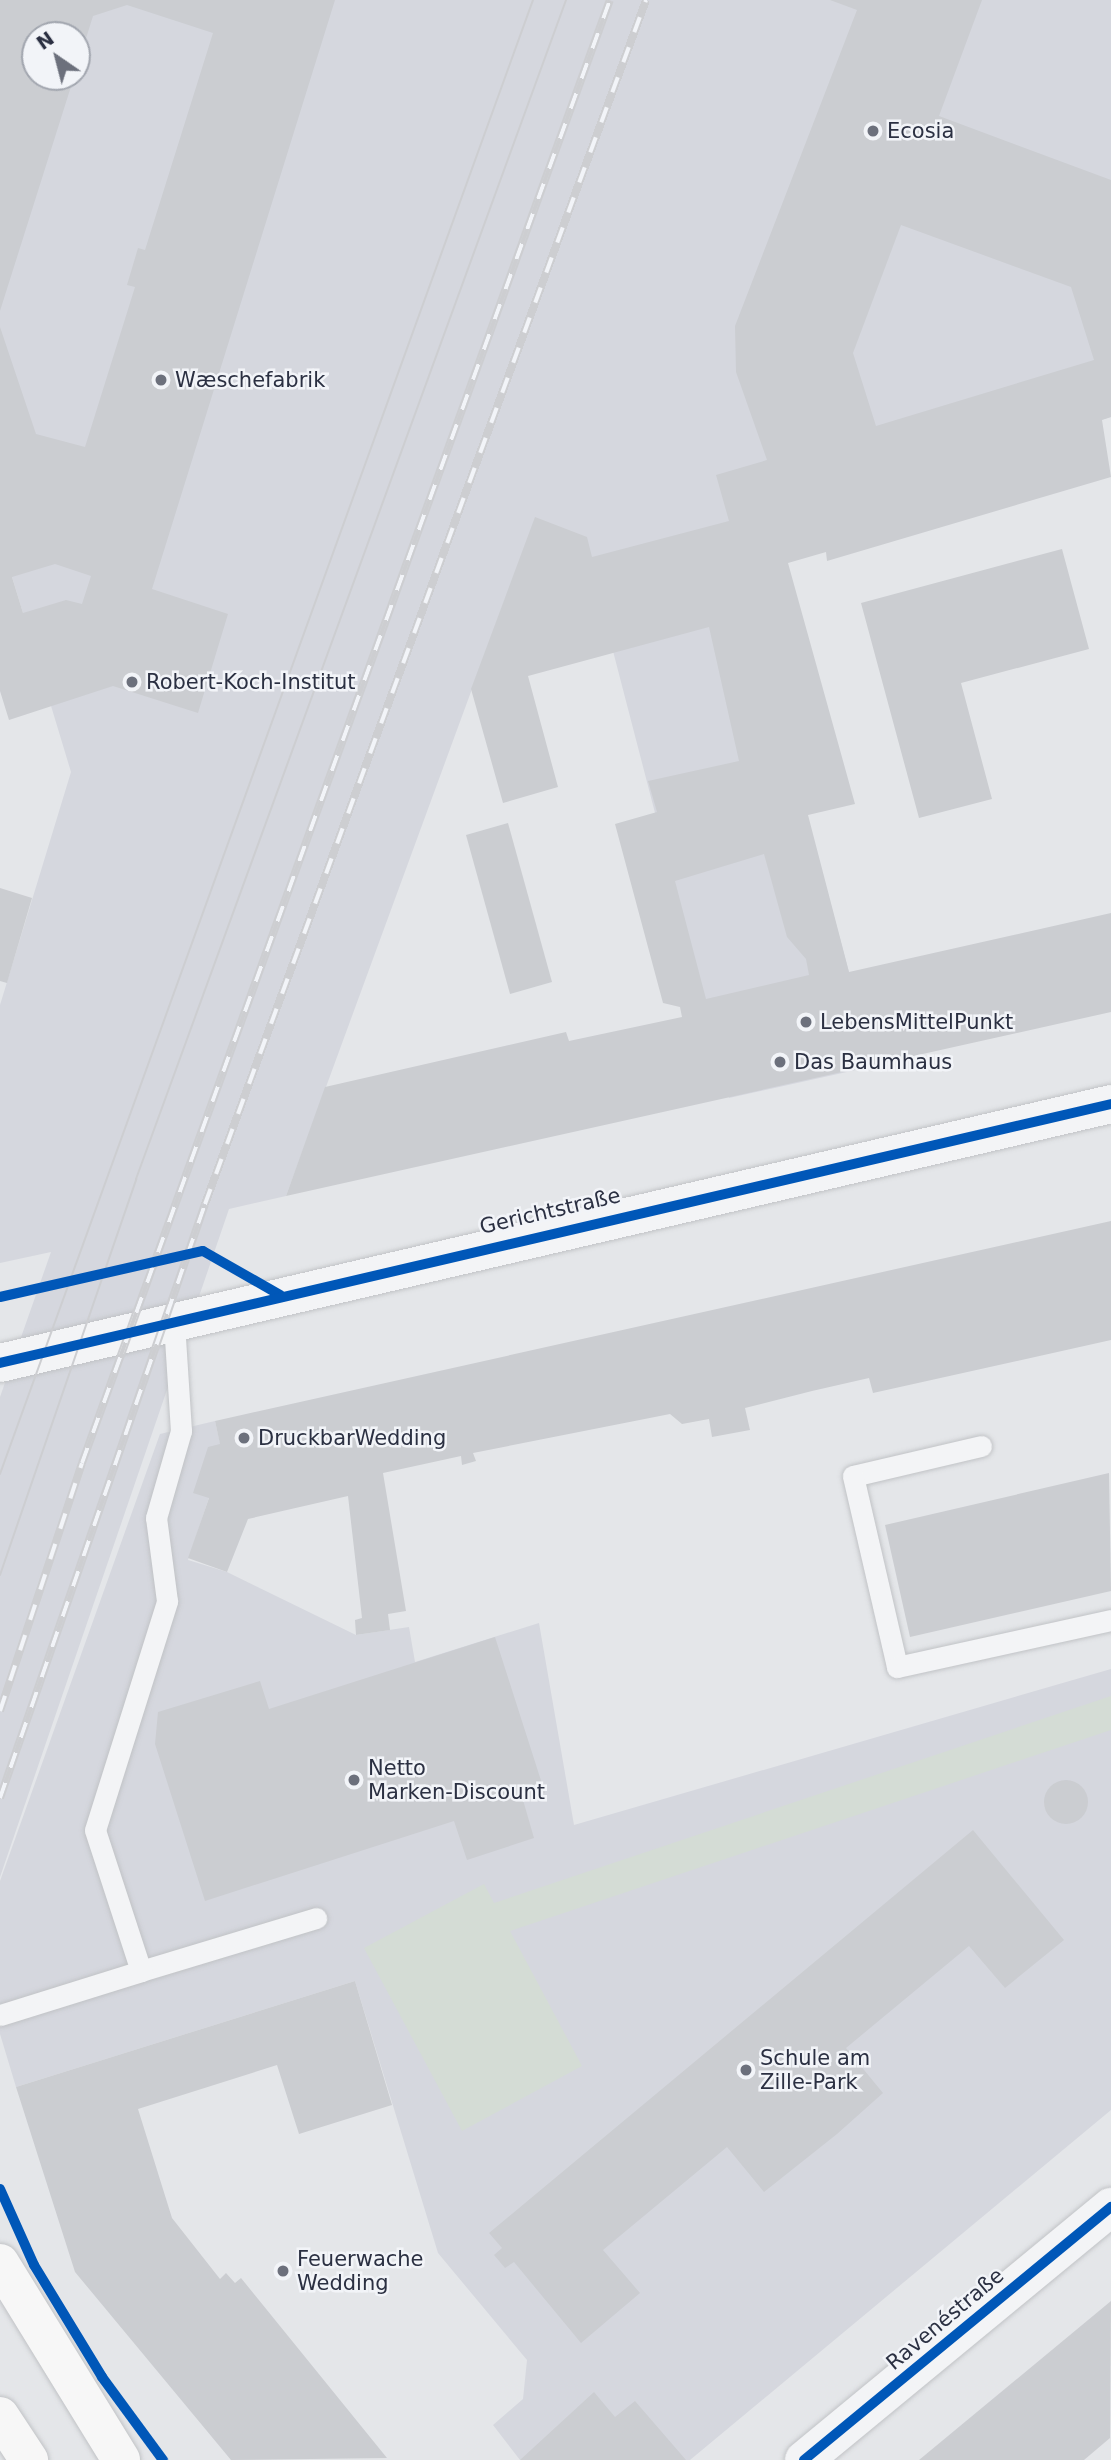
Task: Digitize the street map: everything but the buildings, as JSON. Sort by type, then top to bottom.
[{"type":"main road","points":[[0,2263],[121,2460]]},
{"type":"main road","points":[[0,2416],[29,2460]]},
{"type":"street","name":"Gerichtstraße","points":[[0,1363],[1111,1104]]},
{"type":"street","name":"Ravenéstraße","points":[[804,2460],[1111,2207]]},
{"type":"lane","points":[[141,1971],[95,1830],[167,1601],[156,1518],[181,1431],[174,1322]]},
{"type":"lane","points":[[981,1446],[853,1476],[897,1667],[1111,1620]]},
{"type":"lane","points":[[0,2015],[316,1918]]},
{"type":"shaded area","points":[[0,0],[1111,0],[1111,417],[731,531],[874,1066],[729,1098],[593,574],[505,599],[286,1196],[229,1209],[0,1877],[0,1397],[51,1252],[0,1263],[0,1005],[71,772],[0,537]]},
{"type":"shaded area","name":"Schule am Zille-Park","points":[[215,1421],[223,1456],[188,1560],[227,1572],[356,1635],[409,1627],[415,1662],[539,1623],[574,1825],[1111,1669],[1111,2110],[690,2460],[520,2460],[493,2425],[523,2399],[527,2360],[438,2253],[355,1981],[16,2087],[0,2034],[0,1881],[160,1434]]},
{"type":"shaded area","points":[[1111,1696],[1111,1730],[510,1931],[582,2066],[462,2131],[364,1948],[484,1884],[494,1903]]},
{"type":"tram line","points":[[0,1474],[533,0]]},
{"type":"tram line","points":[[0,1575],[136,1179],[566,0]]},
{"type":"railway","points":[[0,1711],[82,1463],[610,0]]},
{"type":"railway","points":[[0,1798],[205,1204],[646,0]]},
{"type":"cycle path","points":[[0,1363],[1111,1104]]},
{"type":"cycle path","points":[[0,1297],[203,1251],[280,1295]]},
{"type":"cycle path","points":[[0,2189],[34,2265],[102,2377],[163,2460]]},
{"type":"cycle path","points":[[804,2460],[1111,2207]]},
{"type":"place","name":"Ecosia","points":[[873,131]]},
{"type":"place","name":"Wæschefabrik","points":[[161,380]]},
{"type":"place","name":"Robert-Koch-Institut","points":[[132,682]]},
{"type":"place","name":"LebensMittelPunkt","points":[[806,1022]]},
{"type":"place","name":"Das Baumhaus","points":[[780,1062]]},
{"type":"place","name":"DruckbarWedding","points":[[244,1438]]},
{"type":"place","name":"Netto Marken-Discount","points":[[354,1780]]},
{"type":"place","name":"Schule am Zille-Park","points":[[746,2070]]},
{"type":"place","name":"Feuerwache Wedding","points":[[283,2271]]}]
